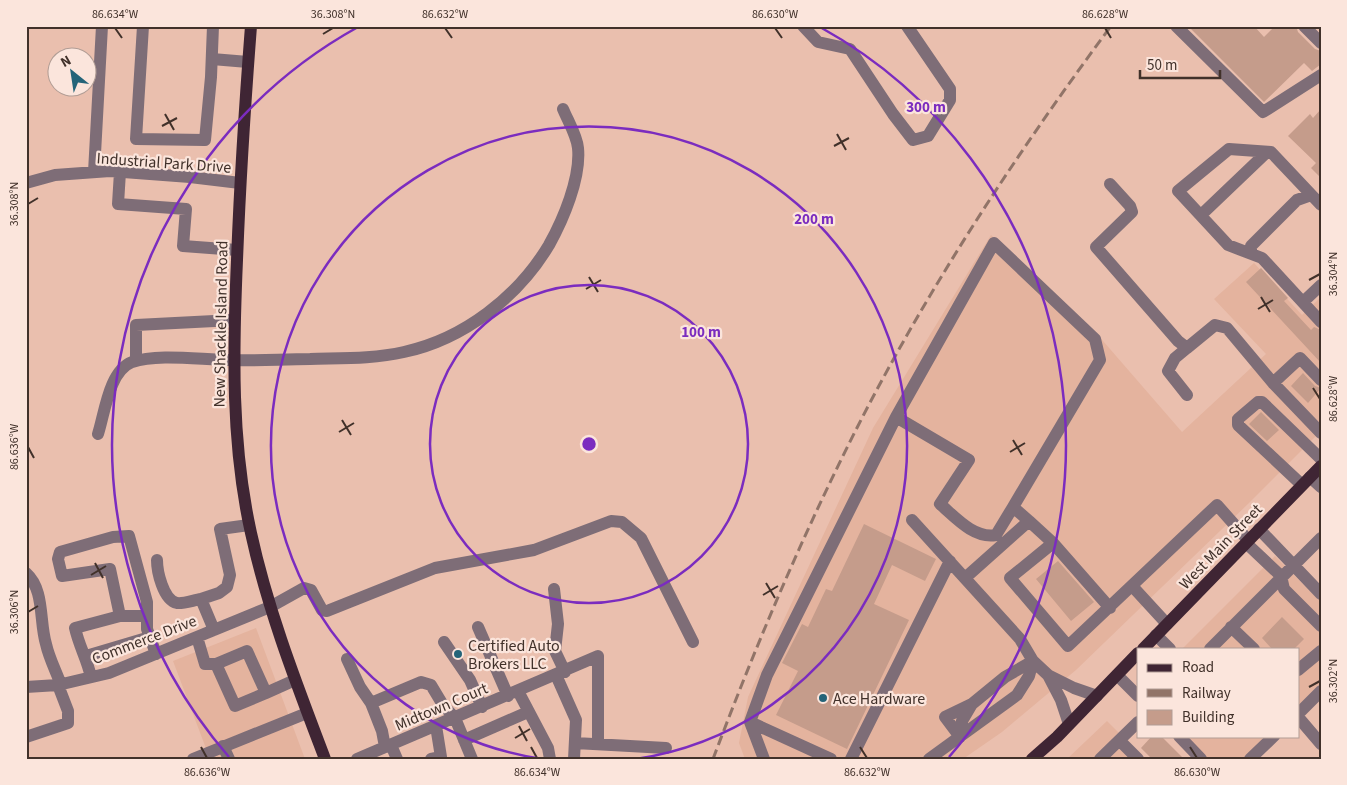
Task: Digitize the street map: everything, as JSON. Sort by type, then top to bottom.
[{"type":"main road","name":"New Shackle Island Road","points":[[250,26],[240,183],[232,360],[238,457],[249,525],[270,607],[325,759]]},
{"type":"main road","name":"West Main Street","points":[[1143,648],[1321,466]]},
{"type":"main road","points":[[1039,756],[1137,654]]},
{"type":"street","points":[[94,172],[102,26]]},
{"type":"street","points":[[143,26],[136,139],[205,140],[213,26]]},
{"type":"street","points":[[803,26],[818,42],[850,49],[893,114],[913,140],[928,136],[950,100],[950,90],[907,26]]},
{"type":"street","points":[[1176,26],[1263,112],[1321,75]]},
{"type":"street","points":[[1304,26],[1321,43]]},
{"type":"street","points":[[212,59],[248,62]]},
{"type":"street","points":[[98,434],[118,371],[136,361],[157,358],[232,360],[331,359],[384,356],[406,352],[458,331],[499,304],[525,279],[542,256],[566,210],[574,181],[578,148],[564,109]]},
{"type":"street","points":[[1321,205],[1271,152],[1229,149],[1178,191],[1204,212],[1228,245],[1251,249],[1262,258],[1321,322]]},
{"type":"street","points":[[1204,212],[1266,152]]},
{"type":"street","name":"Industrial Park Drive","points":[[26,183],[55,175],[94,172],[190,177],[240,183]]},
{"type":"street","points":[[120,172],[118,204],[186,209],[183,246],[237,250]]},
{"type":"street","points":[[1110,184],[1130,206],[1132,212],[1096,247],[1178,341],[1187,348]]},
{"type":"street","points":[[1251,249],[1297,200],[1311,194]]},
{"type":"street","points":[[764,759],[750,722],[767,675],[896,417],[994,242],[1095,339],[1100,360],[996,534],[988,536],[967,528],[940,504],[969,460],[896,417]]},
{"type":"street","points":[[1303,302],[1321,285]]},
{"type":"street","points":[[136,361],[136,325],[234,320]]},
{"type":"street","points":[[1187,395],[1168,371],[1175,358],[1215,325],[1227,328],[1273,383],[1319,431],[1303,442]]},
{"type":"street","points":[[1273,383],[1300,358],[1321,380]]},
{"type":"street","points":[[1321,459],[1262,402],[1258,402],[1238,420],[1238,425],[1306,481],[1321,487]]},
{"type":"street","points":[[1053,543],[1010,578],[1068,646],[1217,505],[1247,542],[1281,576],[1284,589],[1321,626]]},
{"type":"street","points":[[1013,507],[1053,543],[1110,608]]},
{"type":"street","points":[[912,520],[1020,639],[1032,661],[1048,675],[1074,688],[1097,696]]},
{"type":"street","name":"Commerce Drive","points":[[26,687],[60,685],[109,673],[270,607],[304,588],[311,590],[322,610],[327,611],[435,568],[534,550],[612,521],[622,522],[641,538],[693,642]]},
{"type":"street","points":[[965,578],[1030,521]]},
{"type":"street","points":[[157,560],[158,574],[172,601],[178,603],[201,599],[219,593],[227,587],[230,575],[220,529],[249,525]]},
{"type":"street","points":[[1259,529],[1292,566],[1321,594]]},
{"type":"street","points":[[120,616],[110,569],[62,576],[58,559],[60,552],[113,537],[130,536],[147,602],[150,637],[156,654]]},
{"type":"street","points":[[1211,648],[1321,538]]},
{"type":"street","points":[[852,759],[950,561]]},
{"type":"street","points":[[26,573],[34,580],[39,597],[46,644],[70,718],[68,723],[26,737]]},
{"type":"street","points":[[1133,586],[1167,624]]},
{"type":"street","points":[[554,589],[558,624],[555,651],[576,720],[574,759]]},
{"type":"street","points":[[201,599],[214,630]]},
{"type":"street","points":[[90,677],[86,656],[80,649],[76,628],[120,616],[147,616]]},
{"type":"street","points":[[478,627],[513,694],[528,712],[548,748],[550,759]]},
{"type":"street","points":[[1231,627],[1253,648]]},
{"type":"street","points":[[1156,635],[1169,648]]},
{"type":"street","points":[[86,656],[150,637]]},
{"type":"street","points":[[197,637],[205,664],[216,664],[247,651],[266,693]]},
{"type":"street","points":[[444,642],[470,680],[482,706]]},
{"type":"street","points":[[1300,668],[1321,650]]},
{"type":"street","name":"Midtown Court","points":[[357,759],[513,694],[598,656],[598,744]]},
{"type":"street","points":[[347,659],[360,687],[371,703],[388,746],[397,759]]},
{"type":"street","points":[[960,736],[945,717],[972,704],[1005,677],[1032,661]]},
{"type":"street","points":[[929,759],[1017,695],[1029,676],[1032,661]]},
{"type":"street","points":[[216,664],[235,706],[295,680]]},
{"type":"street","points":[[1048,675],[1061,700],[1069,724]]},
{"type":"street","points":[[1117,675],[1137,695]]},
{"type":"street","points":[[371,703],[421,682],[431,685],[443,705],[455,718],[472,759]]},
{"type":"street","points":[[1300,714],[1321,691]]},
{"type":"street","points":[[960,736],[962,721],[972,704]]},
{"type":"street","points":[[193,759],[307,712]]},
{"type":"street","points":[[464,740],[528,712]]},
{"type":"street","points":[[1300,718],[1321,744]]},
{"type":"street","points":[[750,722],[831,759]]},
{"type":"street","points":[[1100,759],[1137,723]]},
{"type":"street","points":[[431,759],[441,757],[436,726]]},
{"type":"street","points":[[1181,738],[1201,759]]},
{"type":"street","points":[[1250,759],[1272,738]]},
{"type":"street","points":[[1120,740],[1138,759]]},
{"type":"street","points":[[575,743],[666,748]]},
{"type":"street","points":[[222,746],[229,759]]},
{"type":"shaded area","points":[[991,235],[1097,334],[1182,432],[1266,354],[1214,299],[1254,263],[1302,315],[1321,297],[1321,431],[1076,670],[1002,732],[963,759],[745,759],[739,743],[748,697],[873,428]]},
{"type":"shaded area","points":[[1275,556],[1321,602],[1321,683],[1300,704],[1300,648],[1183,648]]},
{"type":"shaded area","points":[[256,628],[305,759],[210,759],[173,661]]},
{"type":"shaded area","points":[[1107,721],[1145,759],[1067,759]]},
{"type":"shaded area","points":[[1173,738],[1265,738],[1243,759],[1194,759]]},
{"type":"building","points":[[1188,26],[1254,26],[1264,37],[1275,26],[1296,26],[1298,32],[1315,49],[1321,51],[1321,64],[1312,71],[1304,63],[1264,102]]},
{"type":"building","points":[[1321,109],[1321,178],[1311,168],[1316,163],[1288,136],[1310,114],[1313,118]]},
{"type":"building","points":[[1261,268],[1288,298],[1284,301],[1311,330],[1314,327],[1321,330],[1321,363],[1246,282]]},
{"type":"building","points":[[1303,373],[1315,386],[1321,388],[1308,403],[1291,386]]},
{"type":"building","points":[[1261,412],[1279,430],[1267,441],[1249,424]]},
{"type":"building","points":[[864,524],[936,559],[925,581],[892,565],[874,604],[909,620],[847,749],[776,715],[798,671],[782,663],[802,624],[808,627],[826,589],[832,591]]},
{"type":"building","points":[[1058,561],[1094,602],[1071,621],[1036,579]]},
{"type":"building","points":[[1282,617],[1304,639],[1295,648],[1271,648],[1262,638]]},
{"type":"building","points":[[1150,738],[1163,738],[1184,759],[1152,759],[1141,748]]},
{"type":"railway","points":[[713,759],[765,628],[802,542],[842,458],[890,365],[979,216],[1043,120],[1111,26]]},
{"type":"place","name":"Certified Auto Brokers LLC","points":[[458,654]]},
{"type":"place","name":"Ace Hardware","points":[[823,698]]}]
